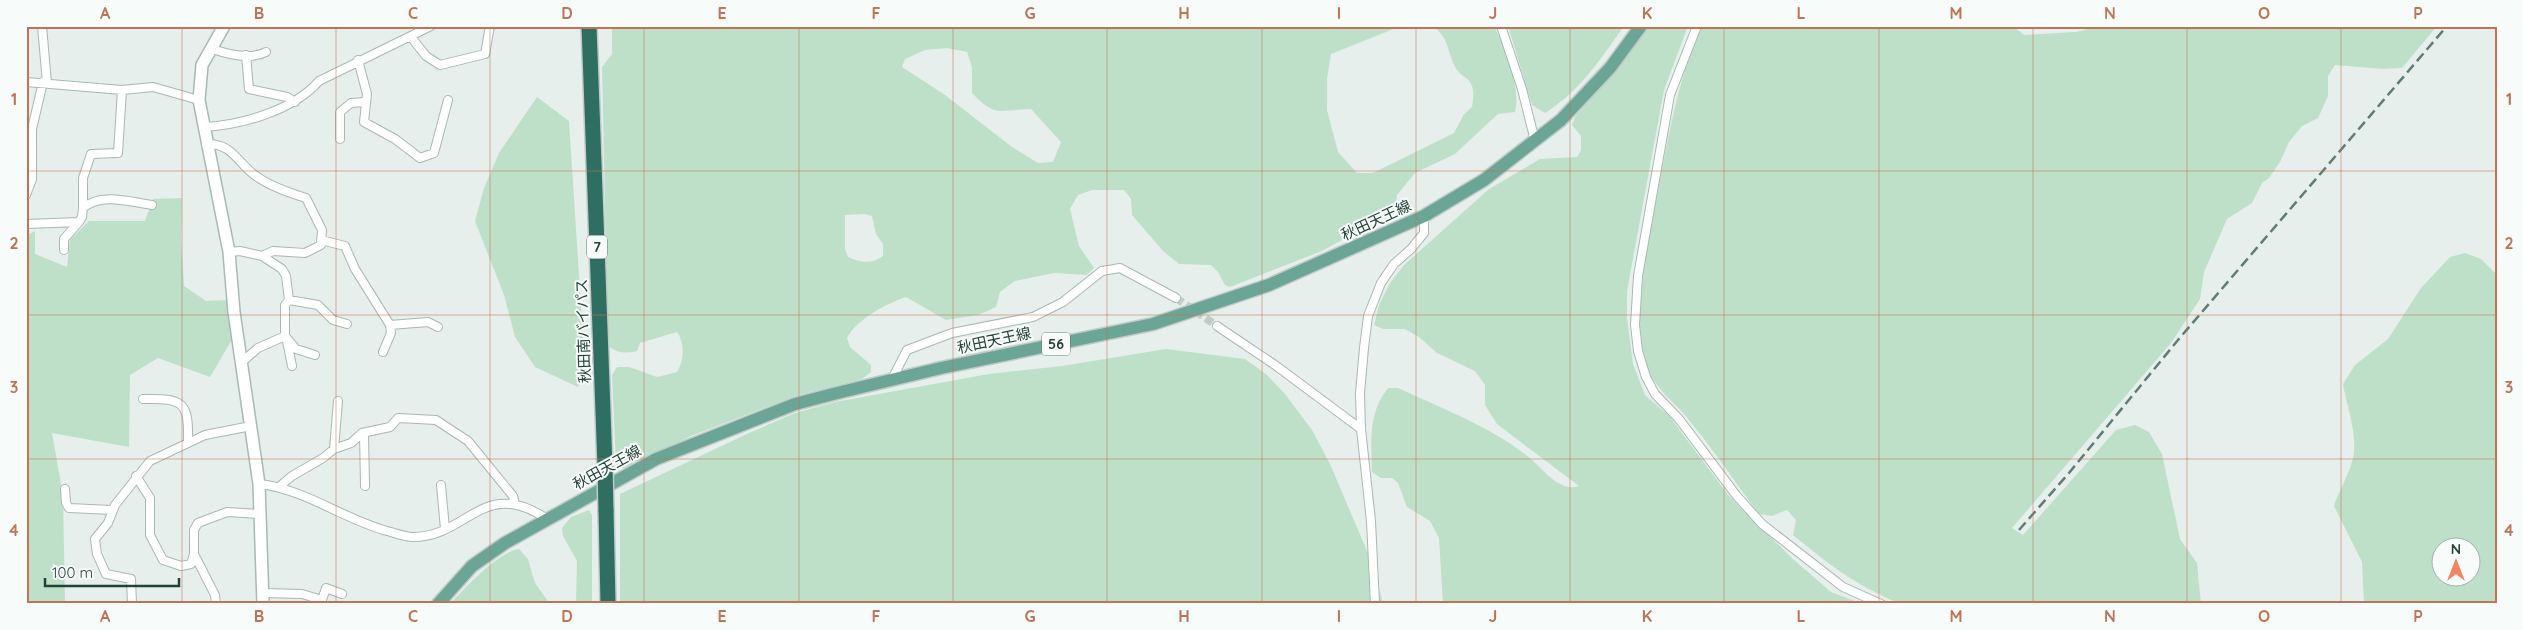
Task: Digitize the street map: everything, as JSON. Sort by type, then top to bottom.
[{"type":"highway","name":"秋田南バイパス","points":[[589,26],[605,467],[608,604]]},
{"type":"main road","name":"秋田天王線","points":[[438,604],[472,566],[505,543],[547,519],[656,459],[795,404],[892,379],[1153,324],[1268,285],[1424,216],[1484,180],[1561,120],[1586,96],[1636,35],[1641,26]]},
{"type":"street","points":[[26,195],[32,179],[32,129],[45,82],[42,26]]},
{"type":"street","points":[[204,127],[242,122],[295,102],[309,93],[320,81],[358,60],[411,37],[431,26]]},
{"type":"street","points":[[411,37],[426,56],[440,64],[484,54],[490,26]]},
{"type":"street","points":[[1501,26],[1522,89],[1535,141]]},
{"type":"street","points":[[1697,26],[1670,95],[1638,276],[1634,324],[1638,350],[1646,377],[1655,394],[1679,419],[1736,495],[1762,524],[1843,587],[1882,604]]},
{"type":"street","points":[[222,27],[202,65],[199,100],[206,144],[229,252],[242,362],[260,484],[263,598],[302,594],[322,600],[326,588],[342,594]]},
{"type":"street","points":[[210,48],[224,53],[258,56],[266,52]]},
{"type":"street","points":[[246,55],[249,89],[287,97],[295,102]]},
{"type":"street","points":[[358,60],[367,94],[364,122],[395,138],[420,158],[434,153],[448,100]]},
{"type":"street","points":[[26,82],[45,82],[122,90],[153,87],[199,100]]},
{"type":"street","points":[[64,250],[64,239],[82,218],[84,178],[91,154],[118,153],[122,90]]},
{"type":"street","points":[[340,139],[340,112],[351,103],[365,102]]},
{"type":"street","points":[[206,144],[218,144],[226,147],[256,176],[306,198],[319,223],[321,245],[305,253],[273,251],[262,256]]},
{"type":"street","points":[[83,208],[89,202],[102,200],[152,205]]},
{"type":"street","points":[[1375,604],[1371,521],[1361,429],[1360,393],[1368,316],[1381,283],[1394,264],[1411,249],[1424,233],[1424,216]]},
{"type":"street","points":[[26,224],[79,222]]},
{"type":"street","points":[[321,240],[344,246],[355,269],[390,325],[391,333],[383,352]]},
{"type":"street","points":[[229,252],[240,251],[262,256],[282,269],[286,276],[289,300],[285,305],[286,337],[292,366]]},
{"type":"street","points":[[892,379],[907,350],[952,333],[1032,317],[1064,302],[1102,271],[1120,268],[1176,298]]},
{"type":"street","points":[[289,300],[318,305],[333,320],[348,324]]},
{"type":"street","points":[[390,325],[428,322],[438,327]]},
{"type":"street","points":[[1217,326],[1275,365],[1361,429]]},
{"type":"street","points":[[242,362],[258,348],[286,337]]},
{"type":"street","points":[[286,337],[296,349],[315,355]]},
{"type":"street","points":[[143,398],[165,398],[177,401],[185,408],[188,420],[188,443]]},
{"type":"street","points":[[334,449],[338,401]]},
{"type":"street","points":[[280,486],[334,449],[351,443],[364,433],[390,427],[398,418],[436,420],[468,441],[513,496],[515,504]]},
{"type":"street","points":[[132,604],[131,579],[106,574],[96,549],[95,538],[108,523],[112,510],[136,476],[150,461],[205,435],[251,426]]},
{"type":"street","points":[[364,433],[365,486]]},
{"type":"street","points":[[136,476],[150,498],[150,535],[163,560],[181,566],[191,564],[194,554],[194,530],[198,523],[227,512],[260,514]]},
{"type":"street","points":[[260,484],[280,486],[365,525],[412,538],[433,535],[478,510],[515,504],[524,506],[547,519]]},
{"type":"street","points":[[441,485],[445,529]]},
{"type":"street","points":[[65,489],[66,503],[70,508],[112,510]]},
{"type":"street","points":[[194,554],[215,595],[216,604]]},
{"type":"green space","points":[[612,26],[1401,26],[1331,54],[1327,79],[1327,110],[1338,152],[1357,173],[1373,173],[1454,133],[1464,114],[1472,107],[1473,92],[1471,84],[1457,70],[1446,41],[1433,26],[1494,26],[1511,68],[1516,91],[1516,102],[1515,112],[1498,114],[1455,154],[1415,173],[1397,195],[1395,211],[1322,251],[1230,287],[1225,285],[1218,272],[1211,265],[1179,264],[1163,251],[1132,215],[1131,199],[1124,190],[1092,190],[1078,195],[1070,209],[1079,246],[1094,268],[1087,275],[1054,273],[1015,281],[1000,292],[996,307],[978,315],[946,320],[906,297],[898,300],[881,308],[865,319],[851,331],[847,338],[850,347],[871,365],[871,372],[862,379],[795,396],[691,436],[626,469],[616,465],[612,375],[617,367],[629,367],[657,377],[677,372],[683,352],[680,336],[677,332],[640,343],[637,351],[633,352],[625,353],[608,346],[602,67],[612,54]],"holes":[[[947,48],[967,52],[972,67],[972,93],[980,101],[999,111],[1031,109],[1061,142],[1053,162],[1038,163],[1012,147],[945,95],[902,67],[905,59],[925,50]],[[865,214],[872,216],[876,234],[883,244],[883,256],[866,262],[848,257],[845,249],[845,215]]]},
{"type":"green space","points":[[1508,26],[1624,26],[1589,74],[1557,105],[1545,113],[1532,105]]},
{"type":"green space","points":[[1646,26],[1688,26],[1664,90],[1627,291],[1627,318],[1633,364],[1645,395],[1670,417],[1729,496],[1794,560],[1831,592],[1863,604],[1443,604],[1439,538],[1430,521],[1407,507],[1398,483],[1392,478],[1381,478],[1372,472],[1372,428],[1377,407],[1388,388],[1398,388],[1467,419],[1501,438],[1531,459],[1546,474],[1559,483],[1565,486],[1579,486],[1497,424],[1485,405],[1485,385],[1475,371],[1437,353],[1419,337],[1405,329],[1383,329],[1374,325],[1379,305],[1390,283],[1404,265],[1489,189],[1540,159],[1577,157],[1581,150],[1581,136],[1572,125],[1575,117],[1632,50]]},
{"type":"green space","points":[[1701,26],[2013,26],[2024,35],[2076,32],[2098,26],[2437,26],[2402,68],[2382,69],[2335,65],[2328,76],[2328,96],[2318,118],[2302,126],[2289,142],[2280,162],[2269,178],[2262,183],[2252,203],[2227,219],[2204,272],[2200,299],[2171,343],[2012,528],[2023,535],[2116,430],[2135,425],[2149,432],[2162,454],[2180,539],[2197,563],[2201,604],[1900,604],[1844,574],[1793,535],[1796,520],[1787,510],[1772,516],[1759,514],[1694,426],[1654,381],[1647,367],[1642,346],[1640,302],[1645,256],[1675,107],[1686,67]]},
{"type":"green space","points":[[537,97],[569,121],[585,368],[578,387],[535,367],[515,337],[504,295],[475,221],[484,188],[499,153]]},
{"type":"green space","points":[[182,198],[181,240],[184,286],[206,301],[230,300],[234,336],[210,377],[158,358],[130,375],[129,447],[52,433],[63,495],[65,604],[26,604],[26,236],[35,231],[35,254],[67,267],[70,240],[89,221],[145,221],[153,199]]},
{"type":"green space","points":[[2465,253],[2481,259],[2497,275],[2497,604],[2364,604],[2362,562],[2334,506],[2351,464],[2354,449],[2353,431],[2343,384],[2355,365],[2388,339],[2421,288],[2450,257]]},
{"type":"green space","points":[[1166,349],[1245,359],[1267,375],[1285,394],[1312,430],[1330,464],[1373,565],[1383,604],[620,604],[620,494],[749,433],[795,413],[835,402],[989,374],[1062,366]]},
{"type":"green space","points":[[589,510],[592,515],[592,604],[570,604],[576,602],[577,561],[563,536],[562,528],[571,517]]},
{"type":"green space","points":[[519,549],[528,559],[535,583],[550,604],[450,604],[473,580],[492,564],[501,557]]},
{"type":"tunnel","points":[[1176,298],[1217,326]]},
{"type":"railway","points":[[2019,530],[2069,473],[2178,340],[2447,26]]}]
